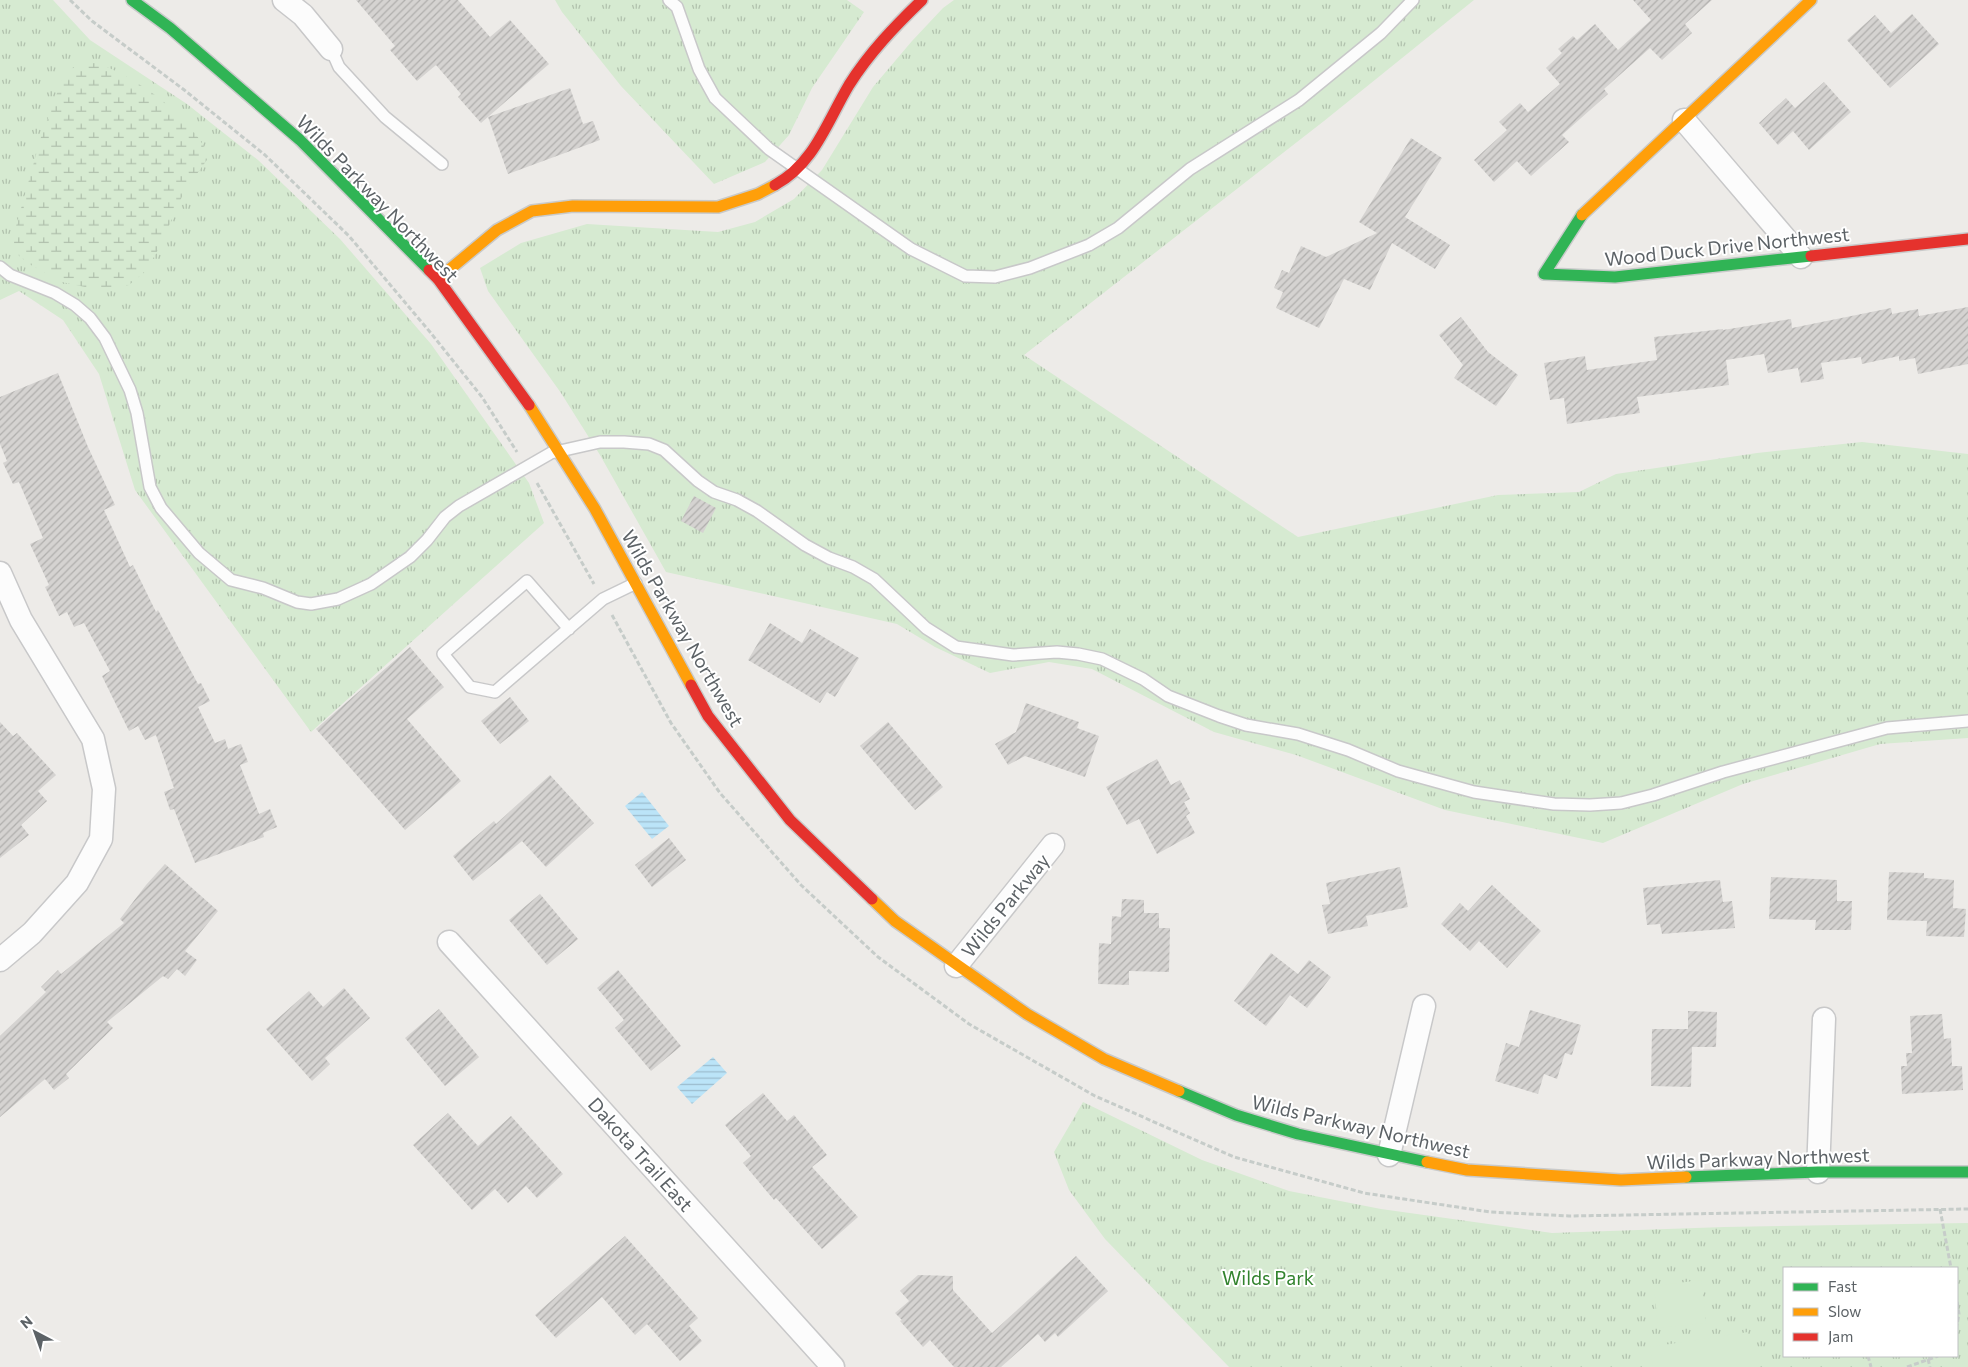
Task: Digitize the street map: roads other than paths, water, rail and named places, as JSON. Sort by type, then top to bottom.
[{"type":"street","name":"Wilds Parkway Northwest","points":[[132,0],[170,28],[300,140],[438,279],[522,393],[595,509],[708,716],[790,820],[895,921],[956,966],[1027,1014],[1104,1059],[1236,1115],[1298,1134],[1389,1155],[1467,1170],[1621,1180],[1818,1172],[1968,1172]]},
{"type":"street","points":[[284,0],[303,15],[331,49]]},
{"type":"street","points":[[438,279],[497,230],[532,211],[573,206],[718,207],[758,194],[790,177],[818,144],[850,84],[889,31],[922,0]]},
{"type":"street","name":"Wood Duck Drive Northwest","points":[[1811,0],[1583,214],[1544,274],[1615,277],[1968,239]]},
{"type":"street","points":[[1684,120],[1801,257]]},
{"type":"street","points":[[0,960],[32,933],[77,883],[100,839],[104,789],[93,739],[21,620],[2,582]]},
{"type":"street","name":"Wilds Parkway","points":[[956,966],[1053,845]]},
{"type":"street","name":"Dakota Trail East","points":[[449,942],[833,1367]]},
{"type":"street","points":[[1389,1155],[1424,1006]]},
{"type":"street","points":[[1818,1172],[1824,1019]]},
{"type":"lane","points":[[669,0],[677,7],[700,69],[715,98],[769,149],[911,249],[965,276],[995,276],[1030,268],[1089,245],[1118,228],[1190,169],[1299,100],[1381,33],[1413,0]]},
{"type":"lane","points":[[331,49],[338,67],[385,117],[442,164]]},
{"type":"lane","points":[[0,267],[10,275],[62,297],[75,305],[90,318],[105,338],[130,390],[137,413],[150,487],[161,508],[199,553],[231,580],[263,588],[297,602],[311,604],[338,599],[371,584],[410,557],[427,540],[445,517],[459,506],[526,466],[558,451],[600,442],[624,442],[649,444],[664,450],[698,481],[714,492],[737,500],[757,511],[805,546],[853,567],[874,579],[926,628],[956,646],[1013,655],[1031,652],[1064,652],[1102,659],[1143,679],[1168,696],[1219,716],[1246,725],[1298,734],[1348,750],[1398,771],[1474,792],[1554,804],[1590,805],[1621,803],[1653,795],[1723,772],[1887,728],[1968,720]]},
{"type":"lane","points":[[569,629],[527,581],[442,654],[470,687],[495,692],[569,629],[603,599],[636,583]]},
{"type":"water","points":[[642,792],[669,826],[652,839],[625,806]]},
{"type":"water","points":[[713,1057],[727,1073],[692,1104],[677,1087]]},
{"type":"park label","name":"Wilds Park","points":[[1268,1277]]}]
